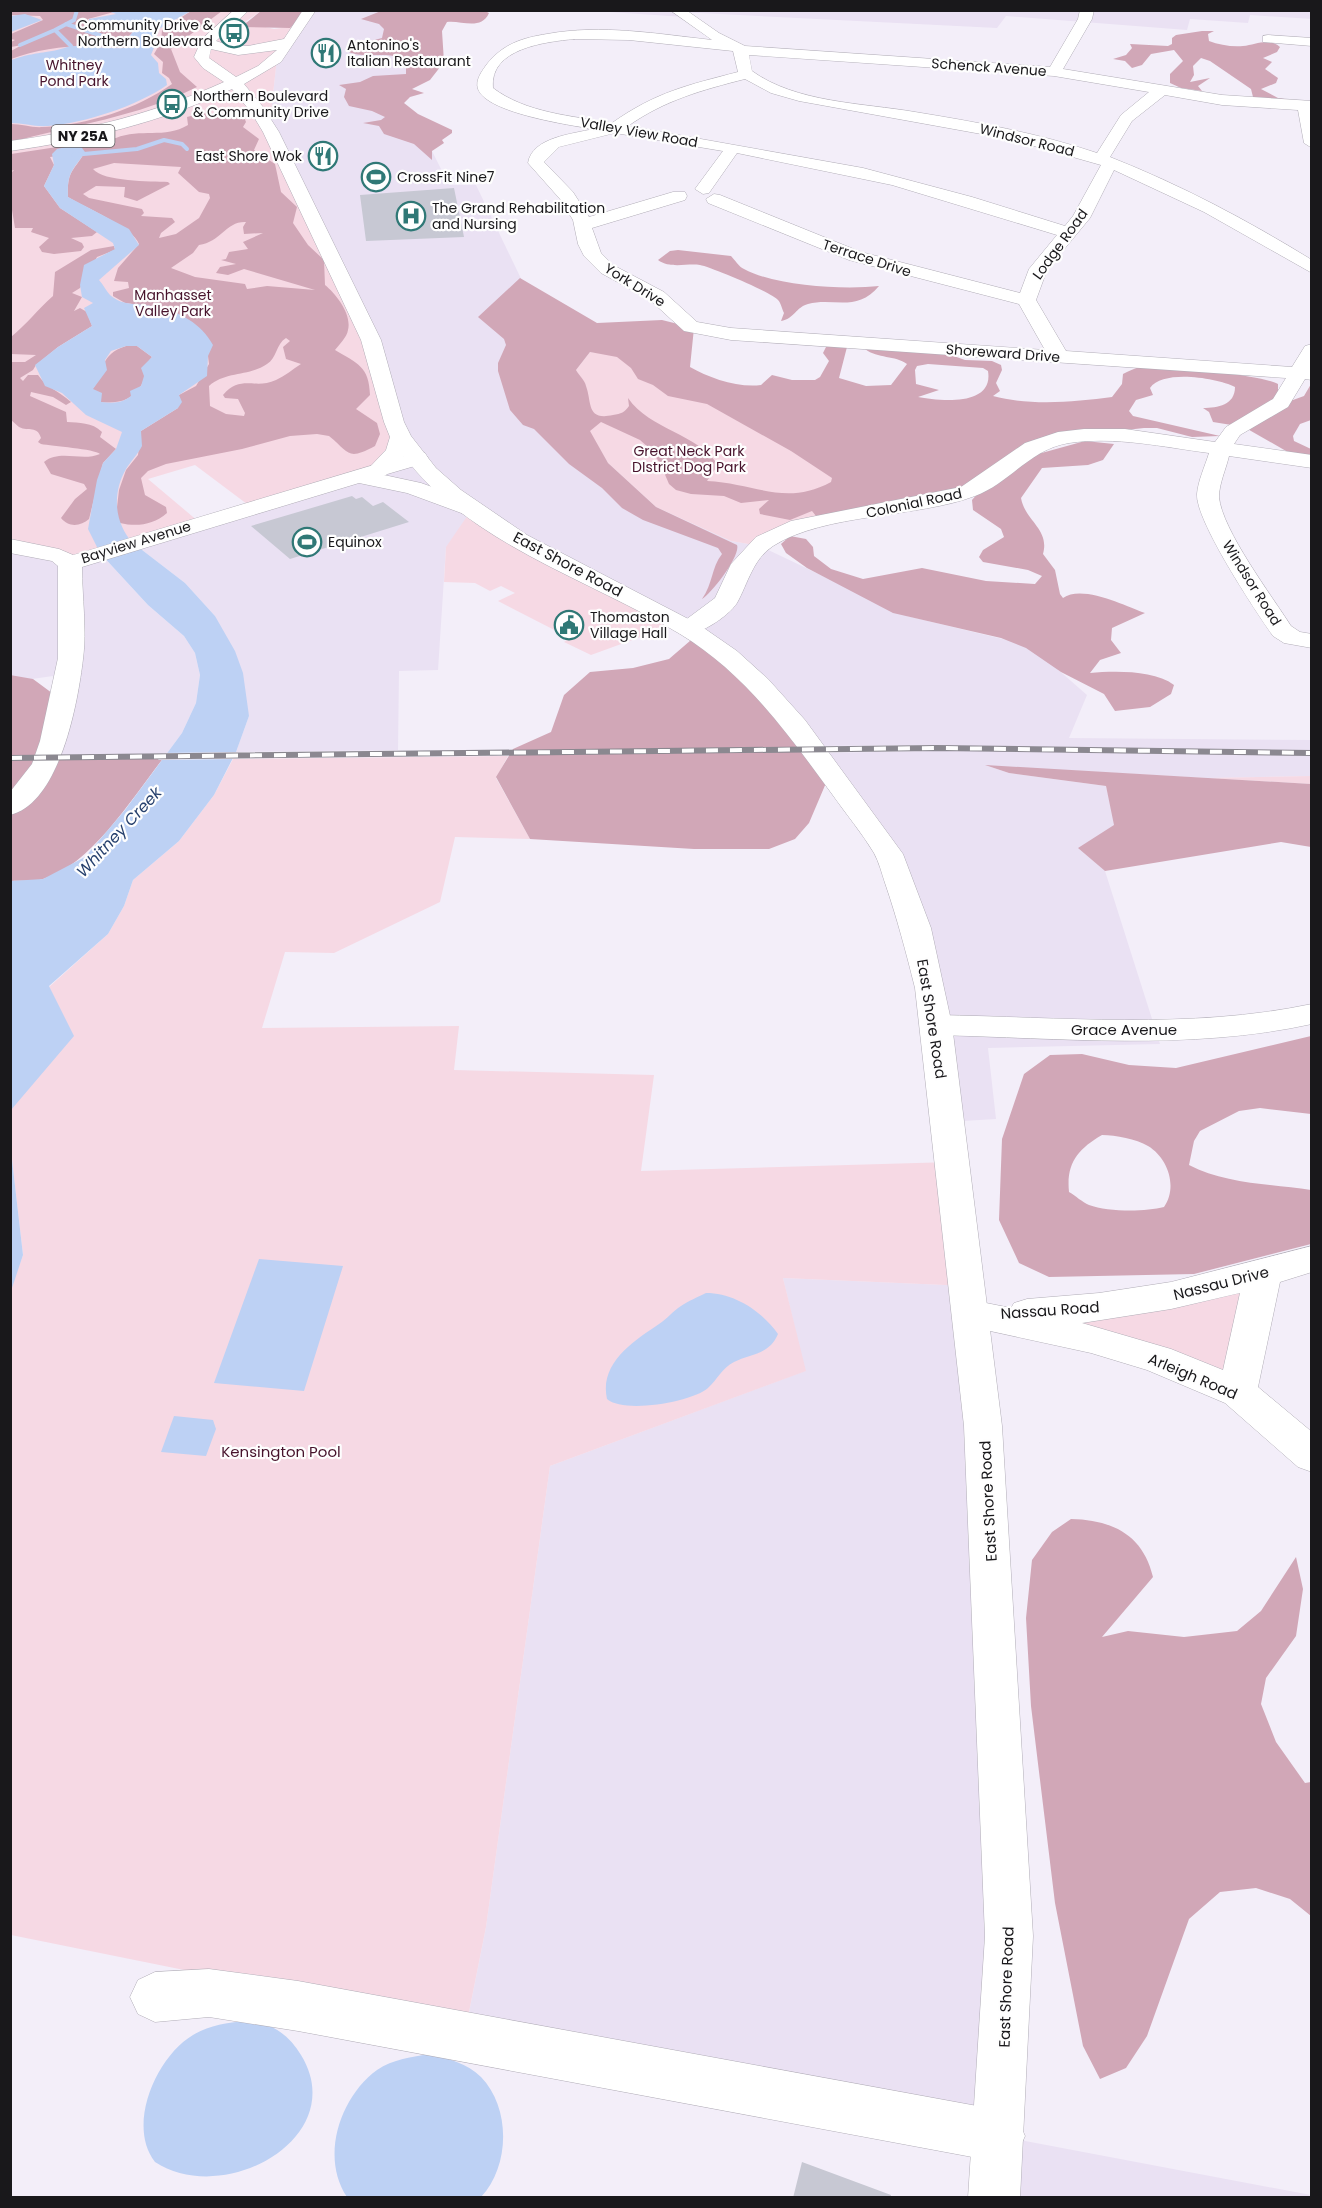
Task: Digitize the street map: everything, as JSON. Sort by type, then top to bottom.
[{"type":"street","points":[[243,10],[207,42],[222,49],[247,51],[290,42]]},
{"type":"street","name":"NY 25A","points":[[10,146],[102,132],[176,108],[234,83],[259,71],[277,58],[310,10]]},
{"type":"street","name":"Schenck Avenue","points":[[676,10],[714,36],[739,49],[1054,72],[1222,100],[1308,106]]},
{"type":"street","points":[[1054,72],[1085,19],[1087,10]]},
{"type":"street","name":"Valley View Road","points":[[739,49],[614,37],[541,40],[515,46],[502,57],[487,75],[486,90],[503,103],[542,115],[795,158],[932,190],[1067,233]]},
{"type":"street","points":[[1268,39],[1311,42]]},
{"type":"street","name":"East Shore Road","points":[[207,42],[200,53],[204,63],[265,107],[269,130],[371,340],[394,422],[401,437],[417,458],[436,481],[472,509],[539,551],[689,629],[728,656],[759,684],[796,726],[886,849],[916,928],[936,1025],[971,1314],[987,1476],[1008,1899],[999,2136],[994,2198]]},
{"type":"street","points":[[856,59],[869,43]]},
{"type":"street","points":[[739,49],[747,74]]},
{"type":"street","points":[[274,80],[277,58]]},
{"type":"street","name":"York Drive","points":[[694,328],[684,323],[657,296],[607,269],[593,255],[587,244],[584,225],[567,196],[536,164],[537,157],[553,144],[615,128],[665,97],[747,74]]},
{"type":"street","name":"Windsor Road","points":[[747,74],[758,82],[803,96],[967,125],[1147,179],[1247,227],[1311,268]]},
{"type":"street","name":"Lodge Road","points":[[1027,300],[1034,276],[1081,218],[1126,118],[1163,89]]},
{"type":"street","points":[[176,108],[219,106]]},
{"type":"street","points":[[1308,106],[1311,143]]},
{"type":"street","points":[[237,107],[265,107]]},
{"type":"street","points":[[584,225],[613,214],[679,196],[694,202],[708,194],[733,148]]},
{"type":"street","name":"Terrace Drive","points":[[708,194],[855,256],[1027,300]]},
{"type":"street","points":[[1027,300],[1040,327],[1060,357]]},
{"type":"street","name":"Shoreward Drive","points":[[694,328],[731,334],[1305,374]]},
{"type":"street","name":"Windsor Road","points":[[1302,639],[1282,631],[1222,534],[1210,508],[1209,484],[1221,448],[1240,426],[1281,403],[1305,374],[1311,350]]},
{"type":"street","name":"Colonial Road","points":[[689,629],[725,602],[743,564],[764,542],[799,526],[967,492],[990,480],[1020,455],[1041,444],[1071,436],[1099,434],[1221,448],[1311,462]]},
{"type":"street","points":[[378,470],[396,452],[401,437]]},
{"type":"street","name":"Bayview Avenue","points":[[10,807],[26,793],[40,771],[53,741],[71,658],[70,562],[417,458]]},
{"type":"street","points":[[355,476],[390,481],[472,509]]},
{"type":"street","points":[[10,546],[59,556],[70,562]]},
{"type":"street","name":"Grace Avenue","points":[[936,1025],[1024,1029],[1181,1030],[1260,1025],[1311,1014]]},
{"type":"street","name":"Nassau Drive","points":[[1129,1302],[1160,1298],[1264,1273],[1311,1259]]},
{"type":"street","points":[[1238,1392],[1252,1317],[1264,1273]]},
{"type":"street","name":"Nassau Road","points":[[971,1314],[1068,1312],[1129,1302]]},
{"type":"street","name":"Arleigh Road","points":[[971,1314],[1091,1339],[1158,1359],[1238,1392],[1311,1456]]},
{"type":"street","points":[[156,1997],[209,1993],[298,2006],[999,2136]]},
{"type":"shaded area","points":[[1311,10],[1312,19],[1250,15],[1248,23],[1190,19],[1187,30],[1006,16],[997,28],[680,12],[685,17],[594,11]]},
{"type":"shaded area","points":[[310,11],[424,11],[407,74],[374,109],[428,143],[449,185],[476,185],[552,343],[586,386],[608,463],[656,507],[731,541],[760,546],[907,616],[1031,646],[1087,695],[1069,738],[1311,740],[1311,776],[1208,778],[988,766],[1009,773],[1106,786],[1115,825],[1079,848],[1105,871],[1160,1044],[988,1048],[996,1119],[946,1122],[889,854],[816,753],[937,751],[936,745],[810,746],[698,634],[446,547],[438,670],[399,671],[398,750],[236,752],[249,716],[215,616],[185,583],[133,543],[416,458],[269,131],[277,58]]},
{"type":"shaded area","points":[[11,546],[100,553],[148,605],[184,636],[195,653],[200,675],[196,703],[182,733],[165,756],[49,757],[67,674],[11,682]]},
{"type":"shaded area","points":[[783,1278],[968,1286],[999,2136],[1311,2195],[1311,2197],[993,2197],[999,2137],[466,2027],[486,1927],[550,1466],[805,1371]]},
{"type":"green space","points":[[11,10],[114,12],[88,19],[87,23],[99,29],[131,28],[133,32],[128,37],[136,43],[126,49],[83,46],[39,51],[11,59],[11,51],[22,45],[11,47],[11,42],[15,40],[11,39],[11,34],[43,20],[40,16],[11,15]]},
{"type":"green space","points":[[483,10],[489,13],[481,22],[470,24],[447,22],[442,31],[444,62],[430,80],[412,89],[424,93],[410,97],[404,103],[418,114],[452,130],[452,133],[442,140],[444,143],[432,151],[432,160],[414,144],[384,134],[379,126],[363,123],[381,120],[385,117],[372,111],[349,106],[344,97],[346,89],[339,85],[360,82],[373,76],[406,74],[406,62],[400,58],[354,54],[347,51],[351,46],[382,38],[384,29],[379,24],[361,19],[381,11]]},
{"type":"green space","name":"Manhasset Valley Park","points":[[11,11],[261,11],[245,22],[274,29],[296,26],[277,58],[269,131],[417,458],[251,507],[195,465],[148,479],[199,522],[70,563],[11,546]]},
{"type":"green space","points":[[191,11],[222,11],[171,49],[180,72],[197,87],[129,113],[11,142],[11,124],[35,127],[60,126],[94,119],[143,101],[172,84],[169,78],[162,73],[163,62],[154,54],[161,42],[162,30]]},
{"type":"green space","points":[[261,11],[310,11],[290,28],[241,27]]},
{"type":"green space","points":[[1214,31],[1208,34],[1209,41],[1221,45],[1243,46],[1271,42],[1280,47],[1277,52],[1263,58],[1272,62],[1265,69],[1278,78],[1276,83],[1261,89],[1278,98],[1291,100],[1245,99],[1253,97],[1251,89],[1210,61],[1201,58],[1193,66],[1194,75],[1190,82],[1210,78],[1198,86],[1202,91],[1181,88],[1170,83],[1170,74],[1183,61],[1174,50],[1151,54],[1142,65],[1132,68],[1125,61],[1113,59],[1126,55],[1132,48],[1130,44],[1168,46],[1172,44],[1172,38],[1176,35]]},
{"type":"green space","points":[[202,113],[244,117],[246,122],[243,127],[259,139],[254,150],[275,164],[281,192],[297,207],[293,223],[308,245],[324,260],[325,285],[338,299],[348,317],[347,333],[335,350],[365,372],[370,395],[356,409],[377,423],[380,434],[375,446],[354,454],[345,451],[329,436],[317,434],[290,436],[242,449],[166,464],[148,471],[141,478],[145,495],[166,507],[167,513],[139,525],[126,524],[120,523],[116,516],[119,490],[126,470],[138,455],[141,431],[178,408],[179,395],[196,386],[209,364],[208,356],[157,307],[125,303],[113,296],[113,292],[129,288],[128,282],[114,281],[118,268],[139,244],[128,231],[119,225],[68,197],[70,177],[85,152],[50,157],[54,165],[44,186],[60,208],[97,232],[92,236],[71,238],[82,243],[84,247],[81,251],[54,254],[42,252],[39,247],[49,238],[31,232],[33,228],[15,228],[11,204],[10,174],[14,170],[11,171],[11,154],[125,135],[170,132],[188,125],[187,117]],"holes":[[[114,163],[181,167],[178,173],[199,192],[209,194],[210,198],[199,218],[176,234],[159,238],[161,233],[175,222],[172,218],[141,216],[144,213],[142,209],[89,198],[83,194],[96,186],[125,187],[124,197],[137,201],[170,184],[168,182],[117,179],[93,169]],[[246,222],[243,227],[244,234],[263,233],[243,242],[248,249],[229,252],[226,259],[221,260],[236,264],[220,267],[216,273],[228,275],[244,269],[315,290],[267,286],[247,289],[245,284],[195,277],[171,268],[193,253],[199,245],[213,240],[228,228]],[[286,338],[290,341],[283,347],[286,359],[301,364],[276,380],[261,384],[236,385],[223,395],[225,398],[238,399],[245,413],[244,416],[226,414],[210,406],[209,386],[223,378],[252,371],[267,364]]]},
{"type":"green space","points":[[114,246],[115,250],[97,257],[80,288],[72,293],[82,297],[74,311],[80,308],[87,312],[92,326],[58,347],[33,370],[20,378],[23,381],[28,375],[38,375],[71,402],[66,405],[53,397],[31,392],[30,396],[66,412],[67,422],[94,426],[102,432],[100,437],[116,449],[103,463],[89,519],[71,525],[61,518],[75,499],[87,489],[84,484],[51,474],[44,462],[57,456],[86,457],[100,454],[82,449],[41,444],[38,442],[41,438],[35,430],[19,427],[11,420],[10,362],[25,362],[36,355],[11,354],[11,337],[53,296],[55,272],[91,250]]},
{"type":"green space","points":[[670,251],[731,256],[744,269],[757,275],[791,283],[829,287],[879,286],[871,294],[853,302],[808,304],[781,321],[784,313],[780,303],[765,292],[700,265],[668,264],[658,260]]},
{"type":"green space","points":[[520,278],[597,323],[662,320],[694,328],[690,367],[733,384],[752,386],[761,385],[772,375],[792,380],[815,380],[820,377],[829,361],[823,353],[827,345],[847,347],[839,378],[866,386],[891,385],[907,364],[865,349],[948,354],[965,360],[992,361],[1001,365],[1002,370],[996,383],[1000,391],[993,396],[1022,401],[1068,402],[1112,397],[1122,384],[1123,374],[1141,367],[1152,366],[1253,377],[1278,384],[1278,390],[1293,400],[1304,396],[1311,384],[1311,420],[1300,424],[1293,436],[1294,441],[1311,449],[1311,458],[1293,455],[1244,427],[1213,422],[1209,412],[1203,408],[1220,406],[1229,402],[1235,387],[1204,378],[1178,377],[1157,382],[1150,388],[1153,395],[1136,400],[1129,411],[1133,416],[1220,436],[1192,437],[1157,428],[1144,428],[1071,436],[979,487],[816,516],[812,511],[790,520],[760,514],[759,509],[769,500],[741,503],[724,496],[691,494],[676,490],[669,484],[660,463],[649,448],[640,440],[601,422],[590,431],[608,463],[656,507],[737,545],[735,557],[725,574],[702,599],[722,554],[718,548],[643,520],[622,508],[602,488],[569,464],[534,429],[523,425],[510,410],[498,371],[498,363],[506,345],[504,339],[478,317]],"holes":[[[590,352],[617,357],[631,368],[638,379],[653,385],[668,396],[707,404],[791,451],[832,478],[831,482],[799,493],[784,493],[707,481],[718,465],[709,454],[648,417],[628,398],[629,406],[621,413],[604,416],[594,413],[585,384],[576,370]],[[928,364],[983,368],[988,371],[988,383],[983,391],[963,399],[939,400],[918,397],[939,390],[916,384],[917,366]]]},
{"type":"green space","points":[[126,346],[137,346],[152,357],[142,384],[129,398],[100,402],[92,390],[104,364],[111,354]]},
{"type":"green space","name":"Great Neck Park DIstrict Dog Park","points":[[590,352],[626,355],[896,508],[799,526],[760,546],[731,541],[656,507],[608,463],[589,431],[586,386],[576,370]]},
{"type":"green space","points":[[1085,441],[1114,444],[1103,460],[1088,465],[1042,468],[1021,498],[1023,506],[1043,538],[1043,554],[1055,570],[1063,598],[1071,594],[1092,595],[1116,601],[1145,613],[1112,628],[1111,640],[1121,653],[1100,660],[1090,673],[1145,674],[1166,680],[1174,685],[1171,694],[1150,707],[1115,711],[1104,694],[1061,672],[1026,648],[1001,638],[893,613],[807,568],[786,553],[781,544],[790,536],[806,539],[813,547],[814,556],[831,569],[863,579],[922,568],[986,581],[1035,584],[1042,576],[1028,570],[983,562],[979,557],[983,550],[1004,537],[1001,529],[973,510],[972,500],[979,492],[1038,454]]},
{"type":"green space","points":[[472,509],[679,623],[591,655],[564,642],[570,638],[498,601],[515,593],[501,586],[490,591],[475,583],[444,582],[446,547]]},
{"type":"green space","points":[[698,634],[728,656],[826,783],[809,823],[795,839],[769,849],[694,849],[530,839],[496,777],[513,749],[551,732],[564,695],[590,672],[633,668],[669,659]]},
{"type":"green space","points":[[10,675],[33,679],[56,696],[49,757],[165,756],[111,827],[95,844],[61,871],[43,879],[11,881]]},
{"type":"green space","name":"Kensington Pool","points":[[508,756],[496,778],[530,839],[455,837],[440,902],[334,953],[285,952],[262,1028],[459,1026],[454,1070],[654,1075],[641,1171],[951,1162],[968,1286],[783,1278],[806,1371],[550,1466],[486,1927],[466,2027],[11,1935],[10,1291],[23,1255],[11,1151],[10,1110],[73,1036],[49,987],[108,934],[124,906],[133,880],[179,841],[214,795],[233,759]]},
{"type":"green space","points":[[985,765],[1311,784],[1311,847],[1281,842],[1105,871],[1078,848],[1114,825],[1106,786],[1009,773]]},
{"type":"green space","points":[[1311,776],[1311,784],[1208,778]]},
{"type":"green space","points":[[1311,1036],[1311,1114],[1260,1108],[1239,1111],[1200,1131],[1194,1141],[1189,1165],[1233,1180],[1311,1190],[1311,1244],[1194,1274],[1049,1277],[1019,1263],[999,1220],[1002,1139],[1024,1074],[1050,1055],[1082,1054],[1129,1065],[1176,1068]],"holes":[[[1102,1135],[1126,1138],[1148,1146],[1161,1158],[1166,1165],[1170,1182],[1170,1191],[1164,1207],[1137,1210],[1106,1209],[1089,1205],[1069,1192],[1070,1173],[1075,1158],[1094,1140]]]},
{"type":"green space","points":[[1264,1273],[1238,1392],[1091,1339],[1068,1312]]},
{"type":"green space","points":[[1071,1519],[1086,1520],[1113,1527],[1134,1540],[1142,1550],[1153,1577],[1102,1637],[1128,1631],[1184,1637],[1237,1631],[1261,1611],[1296,1557],[1303,1589],[1296,1636],[1266,1678],[1261,1704],[1276,1742],[1305,1783],[1311,1782],[1311,1916],[1290,1899],[1256,1888],[1220,1892],[1189,1919],[1147,2036],[1126,2068],[1100,2079],[1083,2046],[1055,1903],[1031,1706],[1026,1618],[1032,1560],[1052,1532]]},
{"type":"water","points":[[186,10],[189,12],[157,30],[156,43],[151,55],[158,63],[159,73],[166,79],[167,85],[155,93],[110,112],[78,121],[43,126],[11,123],[11,60],[72,46],[114,48],[136,46],[138,42],[129,37],[135,29],[95,26],[89,23],[89,19],[116,14],[108,11]]},
{"type":"water","points":[[25,14],[42,20],[11,32],[11,16]]},
{"type":"water","points":[[79,144],[85,152],[70,176],[68,197],[129,229],[139,245],[99,280],[109,293],[121,301],[156,307],[181,315],[202,330],[213,345],[208,356],[207,376],[179,395],[182,402],[178,408],[141,431],[142,446],[122,478],[117,508],[122,526],[133,543],[185,583],[215,616],[235,651],[243,673],[249,716],[236,752],[214,795],[179,841],[133,880],[124,906],[108,934],[49,986],[74,1036],[11,1110],[11,881],[43,879],[85,857],[125,810],[182,733],[196,703],[200,675],[195,653],[184,636],[148,605],[100,553],[88,529],[97,480],[103,463],[116,449],[122,432],[86,415],[62,393],[45,386],[35,365],[58,347],[92,326],[84,308],[93,303],[82,297],[80,285],[84,265],[115,249],[113,243],[60,208],[44,186],[54,165],[52,154],[57,149]],"holes":[[[126,346],[137,346],[152,357],[141,368],[144,376],[141,386],[130,391],[131,396],[120,402],[101,402],[102,393],[93,389],[107,370],[105,360],[111,351]]]},
{"type":"water","points":[[11,1151],[23,1255],[10,1291]]},
{"type":"water","points":[[259,1259],[343,1266],[304,1391],[214,1383]]},
{"type":"water","points":[[706,1293],[727,1296],[756,1311],[778,1334],[774,1341],[765,1350],[730,1365],[708,1388],[688,1398],[642,1406],[628,1406],[607,1399],[608,1374],[621,1354],[678,1308]]},
{"type":"water","points":[[174,1416],[213,1420],[216,1429],[206,1456],[161,1452]]},
{"type":"water","points":[[245,2021],[276,2029],[295,2046],[301,2055],[312,2085],[309,2112],[295,2137],[273,2156],[246,2170],[215,2176],[184,2174],[155,2162],[147,2147],[144,2130],[145,2111],[150,2092],[168,2058],[180,2045],[205,2029]]},
{"type":"water","points":[[430,2054],[457,2062],[476,2072],[491,2090],[498,2104],[502,2120],[502,2154],[491,2184],[481,2197],[347,2197],[339,2181],[335,2164],[335,2146],[344,2112],[353,2096],[364,2082],[383,2066],[403,2059]]},
{"type":"pier","points":[[239,752],[236,759],[158,760],[163,753]]},
{"type":"building","name":"The Grand Rehabilitation and Nursing","points":[[454,188],[464,237],[366,241],[360,195]]},
{"type":"building","name":"Equinox","points":[[352,496],[356,499],[362,497],[373,506],[383,502],[409,522],[290,559],[251,526]]},
{"type":"building","points":[[802,2162],[891,2195],[890,2198],[793,2198]]},
{"type":"waterway","name":"Whitney Creek","points":[[66,24],[74,20],[77,10]]},
{"type":"waterway","name":"Whitney Creek","points":[[55,30],[66,24]]},
{"type":"waterway","points":[[66,24],[136,47]]},
{"type":"waterway","points":[[20,45],[55,30]]},
{"type":"waterway","name":"Whitney Creek","points":[[55,30],[71,46]]},
{"type":"waterway","points":[[73,155],[137,149],[164,140],[182,144],[187,149]]},
{"type":"railway","points":[[10,758],[937,748],[1312,753]]},
{"type":"place","name":"Community Drive & Northern Boulevard","points":[[234,33]]},
{"type":"place","name":"Antonino's Italian Restaurant","points":[[326,53]]},
{"type":"place","name":"Northern Boulevard & Community Drive","points":[[172,104]]},
{"type":"place","name":"East Shore Wok","points":[[323,156]]},
{"type":"place","name":"CrossFit Nine7","points":[[376,177]]},
{"type":"place","name":"The Grand Rehabilitation and Nursing","points":[[411,216]]},
{"type":"place","name":"Equinox","points":[[307,542]]},
{"type":"place","name":"Thomaston Village Hall","points":[[569,625]]},
{"type":"park label","name":"Whitney Pond Park","points":[[74,74]]}]
